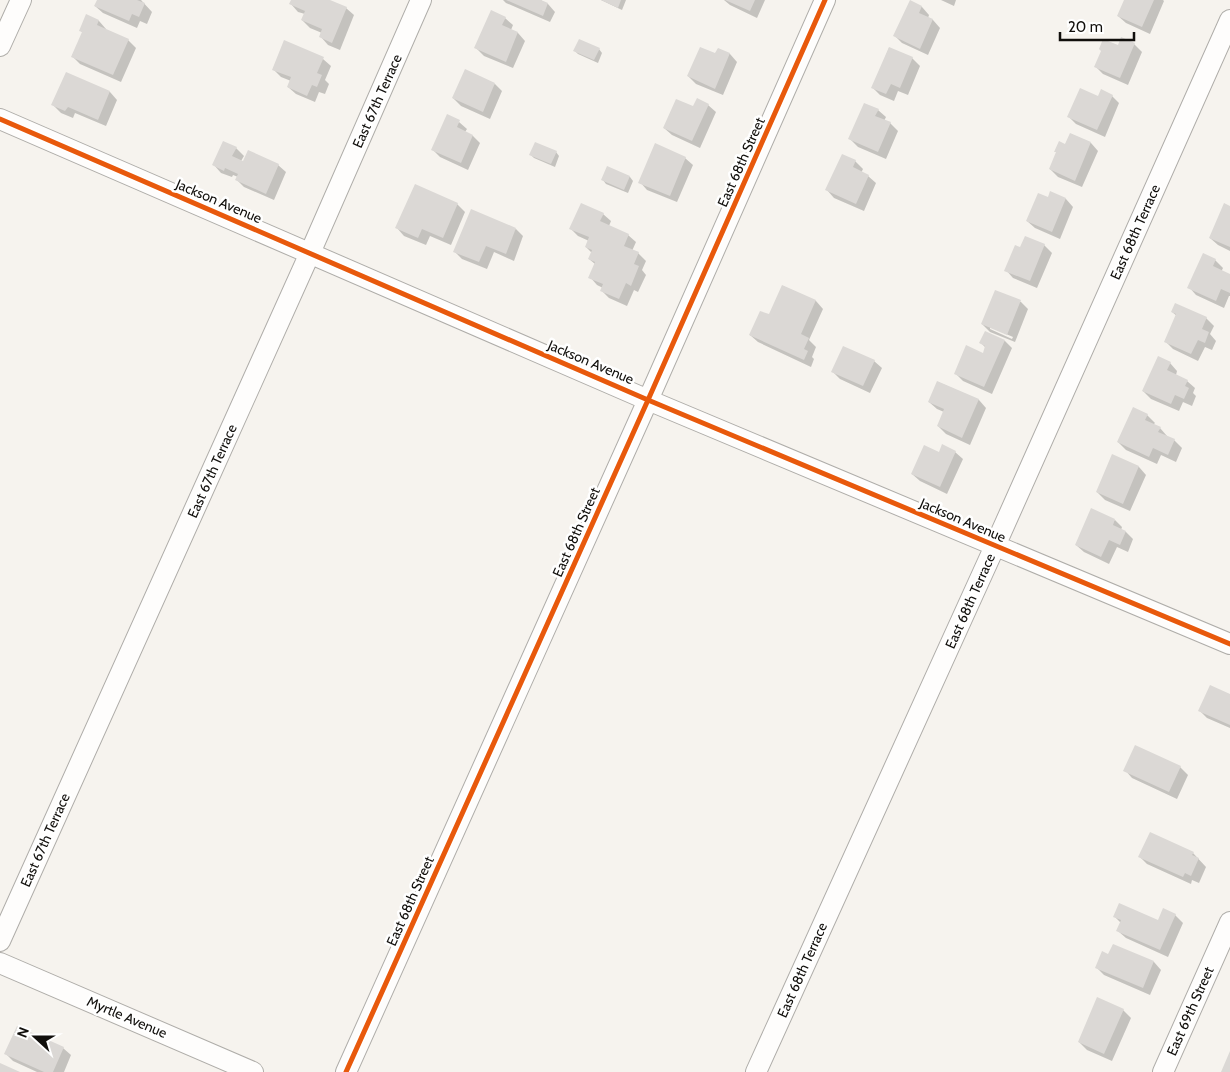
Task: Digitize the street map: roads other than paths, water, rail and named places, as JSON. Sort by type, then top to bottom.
[{"type":"street","points":[[0,46],[21,0]]},
{"type":"street","name":"East 67th Terrace","points":[[0,941],[310,253],[421,0]]},
{"type":"street","name":"East 68th Street","points":[[346,1072],[648,400],[825,0]]},
{"type":"street","name":"East 68th Terrace","points":[[756,1072],[995,546],[1230,20]]},
{"type":"street","name":"Jackson Avenue","points":[[0,119],[648,400],[1230,644]]},
{"type":"street","name":"East 69th Street","points":[[1163,1072],[1230,922]]},
{"type":"street","name":"Myrtle Avenue","points":[[0,963],[253,1072]]}]
